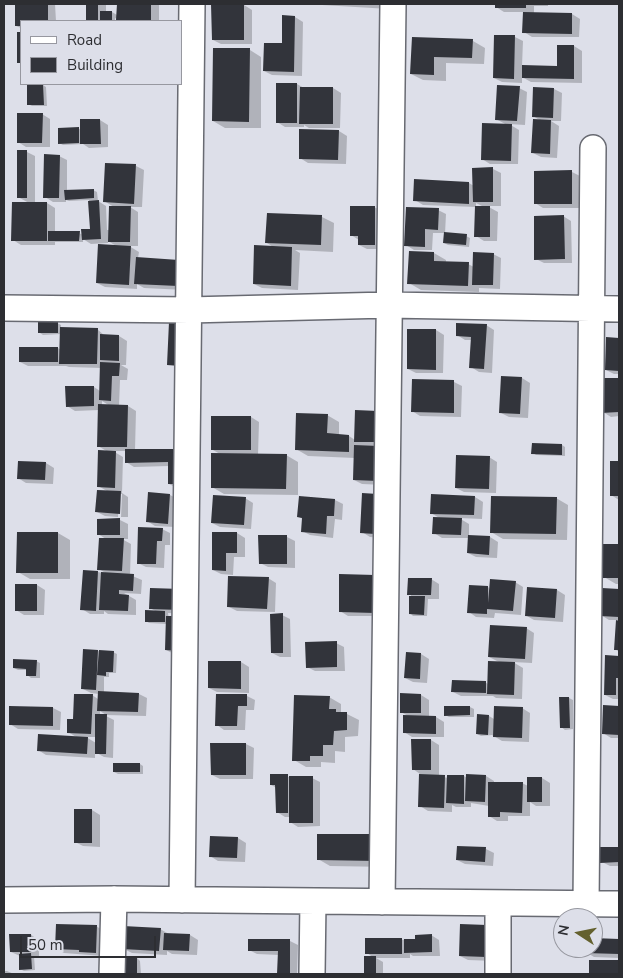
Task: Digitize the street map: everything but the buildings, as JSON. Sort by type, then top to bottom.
[{"type":"street","points":[[182,900],[192,4]]},
{"type":"street","points":[[382,902],[393,4]]},
{"type":"street","points":[[586,904],[593,148]]},
{"type":"street","points":[[4,308],[188,310],[388,305],[619,309]]},
{"type":"street","points":[[4,900],[114,899],[619,904]]},
{"type":"street","points":[[112,974],[114,899]]},
{"type":"street","points":[[312,974],[313,901]]},
{"type":"street","points":[[498,903],[498,974]]}]
